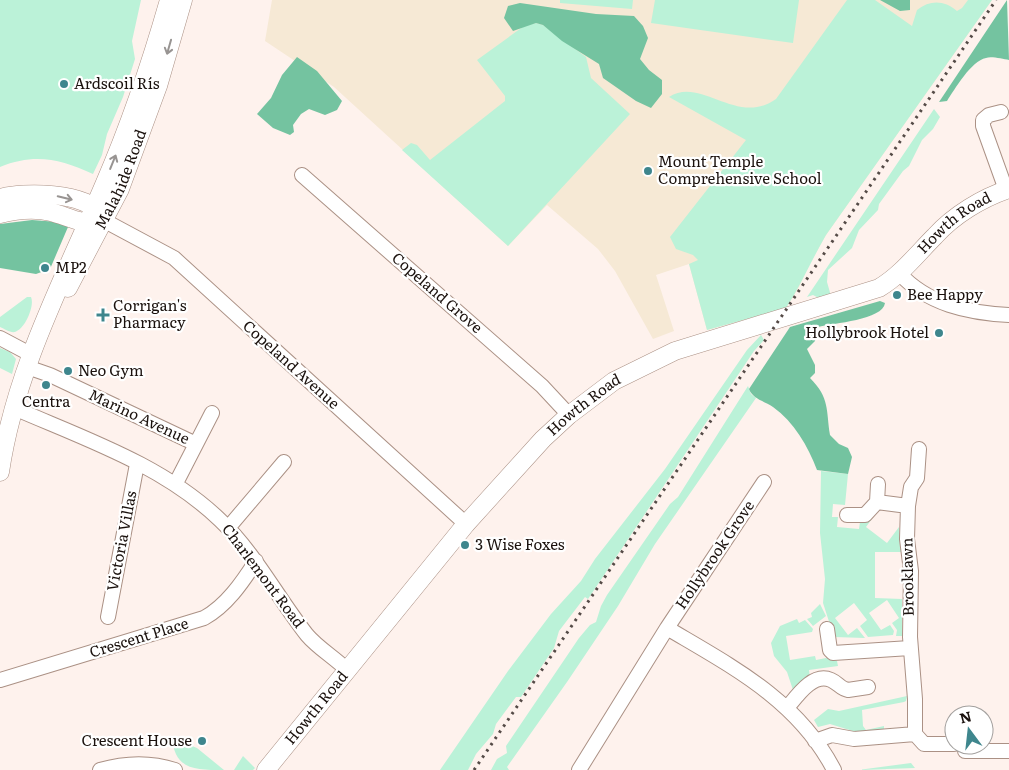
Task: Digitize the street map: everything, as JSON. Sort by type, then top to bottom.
[{"type":"main road","name":"Malahide Road","points":[[0,472],[14,408],[31,356],[61,278],[140,115],[169,0]]},
{"type":"main road","name":"Malahide Road","points":[[31,356],[105,221],[140,115],[182,0]]},
{"type":"main road","name":"Howth Road","points":[[266,770],[466,524],[543,439],[569,414],[614,381],[675,351],[872,291],[899,273],[953,219],[1008,190]]},
{"type":"main road","points":[[30,192],[32,210]]},
{"type":"main road","points":[[0,198],[30,192],[62,197],[94,207],[105,221],[86,224],[50,212],[32,210],[0,214]]},
{"type":"street","points":[[1001,112],[989,115],[983,120],[983,126],[1008,190]]},
{"type":"street","name":"Copeland Grove","points":[[302,175],[542,386],[569,414]]},
{"type":"street","name":"Copeland Avenue","points":[[105,221],[174,258],[466,524]]},
{"type":"street","points":[[899,273],[911,286],[924,295],[968,310],[1009,315]]},
{"type":"street","name":"Marino Avenue","points":[[0,338],[31,356],[50,376],[196,444]]},
{"type":"street","name":"Charlemont Road","points":[[14,408],[176,483],[228,528],[256,562],[308,637],[347,670]]},
{"type":"street","points":[[176,483],[212,413]]},
{"type":"street","name":"Brooklawn","points":[[915,734],[915,699],[910,648],[911,571],[907,539],[908,506],[911,488],[917,478],[920,449]]},
{"type":"street","points":[[228,528],[284,462]]},
{"type":"street","name":"Victoria Villas","points":[[108,617],[137,464]]},
{"type":"street","name":"Hollybrook Grove","points":[[579,770],[667,628],[764,482]]},
{"type":"street","points":[[847,515],[865,515],[878,502],[878,484]]},
{"type":"street","points":[[878,502],[908,506]]},
{"type":"street","name":"Crescent Place","points":[[0,680],[204,618],[214,613],[233,594],[256,562]]},
{"type":"street","points":[[667,628],[760,685],[787,708],[815,741],[832,766]]},
{"type":"street","points":[[827,629],[830,650],[833,653],[910,648]]},
{"type":"street","points":[[787,708],[808,684],[821,679],[829,679],[848,690],[868,687]]},
{"type":"street","points":[[815,741],[832,735],[854,739],[915,734],[924,744],[944,746]]},
{"type":"street","points":[[994,750],[1009,751]]},
{"type":"street","points":[[100,770],[134,764],[159,766],[175,770]]},
{"type":"shaded area","name":"Mount Temple Comprehensive School","points":[[272,0],[992,0],[826,235],[786,308],[707,330],[689,264],[656,275],[674,331],[653,339],[615,271],[598,249],[547,205],[508,246],[334,87],[265,41]]},
{"type":"green space","name":"Ardscoil Rís","points":[[0,0],[141,0],[132,41],[135,59],[123,97],[107,134],[102,155],[93,174],[58,162],[36,159],[0,167]]},
{"type":"green space","points":[[560,0],[633,0],[632,9],[560,3]]},
{"type":"green space","points":[[655,0],[799,0],[793,43],[651,23]]},
{"type":"green space","points":[[847,0],[875,0],[912,26],[917,10],[927,4],[942,3],[957,11],[968,0],[992,0],[826,235],[786,308],[707,330],[689,264],[698,260],[693,255],[676,249],[670,237],[746,140],[669,97],[681,92],[694,92],[747,108],[762,106],[776,99]]},
{"type":"green space","points":[[880,0],[910,0],[910,10],[900,11]]},
{"type":"green space","points":[[1007,0],[1009,60],[991,57],[980,60],[964,76],[947,101],[939,102]]},
{"type":"green space","points":[[520,3],[596,14],[634,16],[643,26],[648,38],[640,59],[649,70],[662,80],[662,94],[651,108],[636,101],[603,78],[599,64],[562,41],[543,25],[536,23],[513,31],[504,18],[508,6]]},
{"type":"green space","points":[[536,23],[543,25],[586,57],[591,78],[630,114],[508,246],[402,150],[411,143],[417,145],[430,160],[505,101],[505,96],[477,60],[524,26]]},
{"type":"green space","points":[[297,57],[317,71],[342,101],[337,110],[325,115],[309,109],[301,114],[293,125],[294,132],[290,135],[273,128],[257,114],[271,98],[282,75]]},
{"type":"green space","points":[[934,109],[940,117],[933,129],[922,140],[909,166],[903,171],[879,204],[878,210],[859,230],[852,248],[828,270],[827,282],[831,296],[819,298],[813,295],[807,297]]},
{"type":"green space","points":[[32,220],[58,222],[68,227],[50,269],[36,274],[0,268],[0,224]]},
{"type":"green space","points":[[27,297],[31,297],[32,306],[22,327],[13,332],[0,327],[0,317]]},
{"type":"green space","points":[[880,301],[885,303],[882,309],[867,317],[818,327],[815,341],[807,349],[815,365],[815,373],[810,378],[824,398],[830,435],[839,444],[848,448],[852,457],[848,474],[817,470],[805,443],[794,427],[781,413],[756,398],[749,389],[790,327]]},
{"type":"green space","points":[[761,335],[764,340],[754,351],[588,599],[585,597],[559,631],[554,648],[521,697],[516,697],[496,724],[493,734],[476,754],[468,770],[440,770],[508,671],[551,614],[581,581],[595,559],[665,469],[747,350]]},
{"type":"green space","points":[[0,348],[10,352],[16,359],[12,374],[0,368]]},
{"type":"green space","points":[[748,386],[751,394],[756,398],[655,544],[618,606],[507,767],[509,770],[491,770],[497,759],[507,753],[506,746],[579,638],[590,625],[596,622],[607,595],[670,504],[678,497]]},
{"type":"green space","points":[[821,471],[848,474],[845,505],[833,504],[832,517],[838,517],[837,527],[859,529],[860,522],[874,516],[866,527],[887,543],[899,527],[900,548],[903,552],[875,552],[875,598],[902,599],[902,636],[896,636],[897,630],[892,623],[899,618],[887,600],[869,613],[881,630],[890,625],[894,631],[893,635],[868,637],[860,626],[867,620],[854,603],[835,618],[848,635],[857,628],[865,638],[834,637],[823,603],[825,579],[820,533]]},
{"type":"green space","points":[[820,604],[826,616],[813,626],[807,619],[812,617],[811,613]]},
{"type":"green space","points":[[797,619],[799,623],[805,620],[813,629],[812,632],[786,636],[790,660],[815,656],[816,660],[826,658],[837,661],[838,666],[809,670],[810,678],[794,693],[787,672],[774,656],[771,643],[780,626]]},
{"type":"green space","points":[[907,696],[904,702],[862,710],[863,726],[866,730],[884,726],[884,730],[856,732],[830,724],[818,727],[814,720],[828,709],[839,711]]},
{"type":"green space","points":[[172,738],[197,748],[224,770],[204,770],[188,766],[177,756]]},
{"type":"green space","points":[[243,756],[255,768],[253,770],[234,770]]},
{"type":"green space","points":[[911,763],[915,768],[858,770]]},
{"type":"railway","points":[[474,770],[996,0]]},
{"type":"place","name":"Ardscoil Rís","points":[[64,84]]},
{"type":"place","name":"Mount Temple Comprehensive School","points":[[648,171]]},
{"type":"place","name":"MP2","points":[[45,268]]},
{"type":"place","name":"Bee Happy","points":[[897,295]]},
{"type":"place","name":"Corrigan's Pharmacy","points":[[103,315]]},
{"type":"place","name":"Hollybrook Hotel","points":[[939,333]]},
{"type":"place","name":"Neo Gym","points":[[68,371]]},
{"type":"place","name":"Centra","points":[[46,385]]},
{"type":"place","name":"3 Wise Foxes","points":[[465,545]]},
{"type":"place","name":"Crescent House","points":[[202,741]]}]
